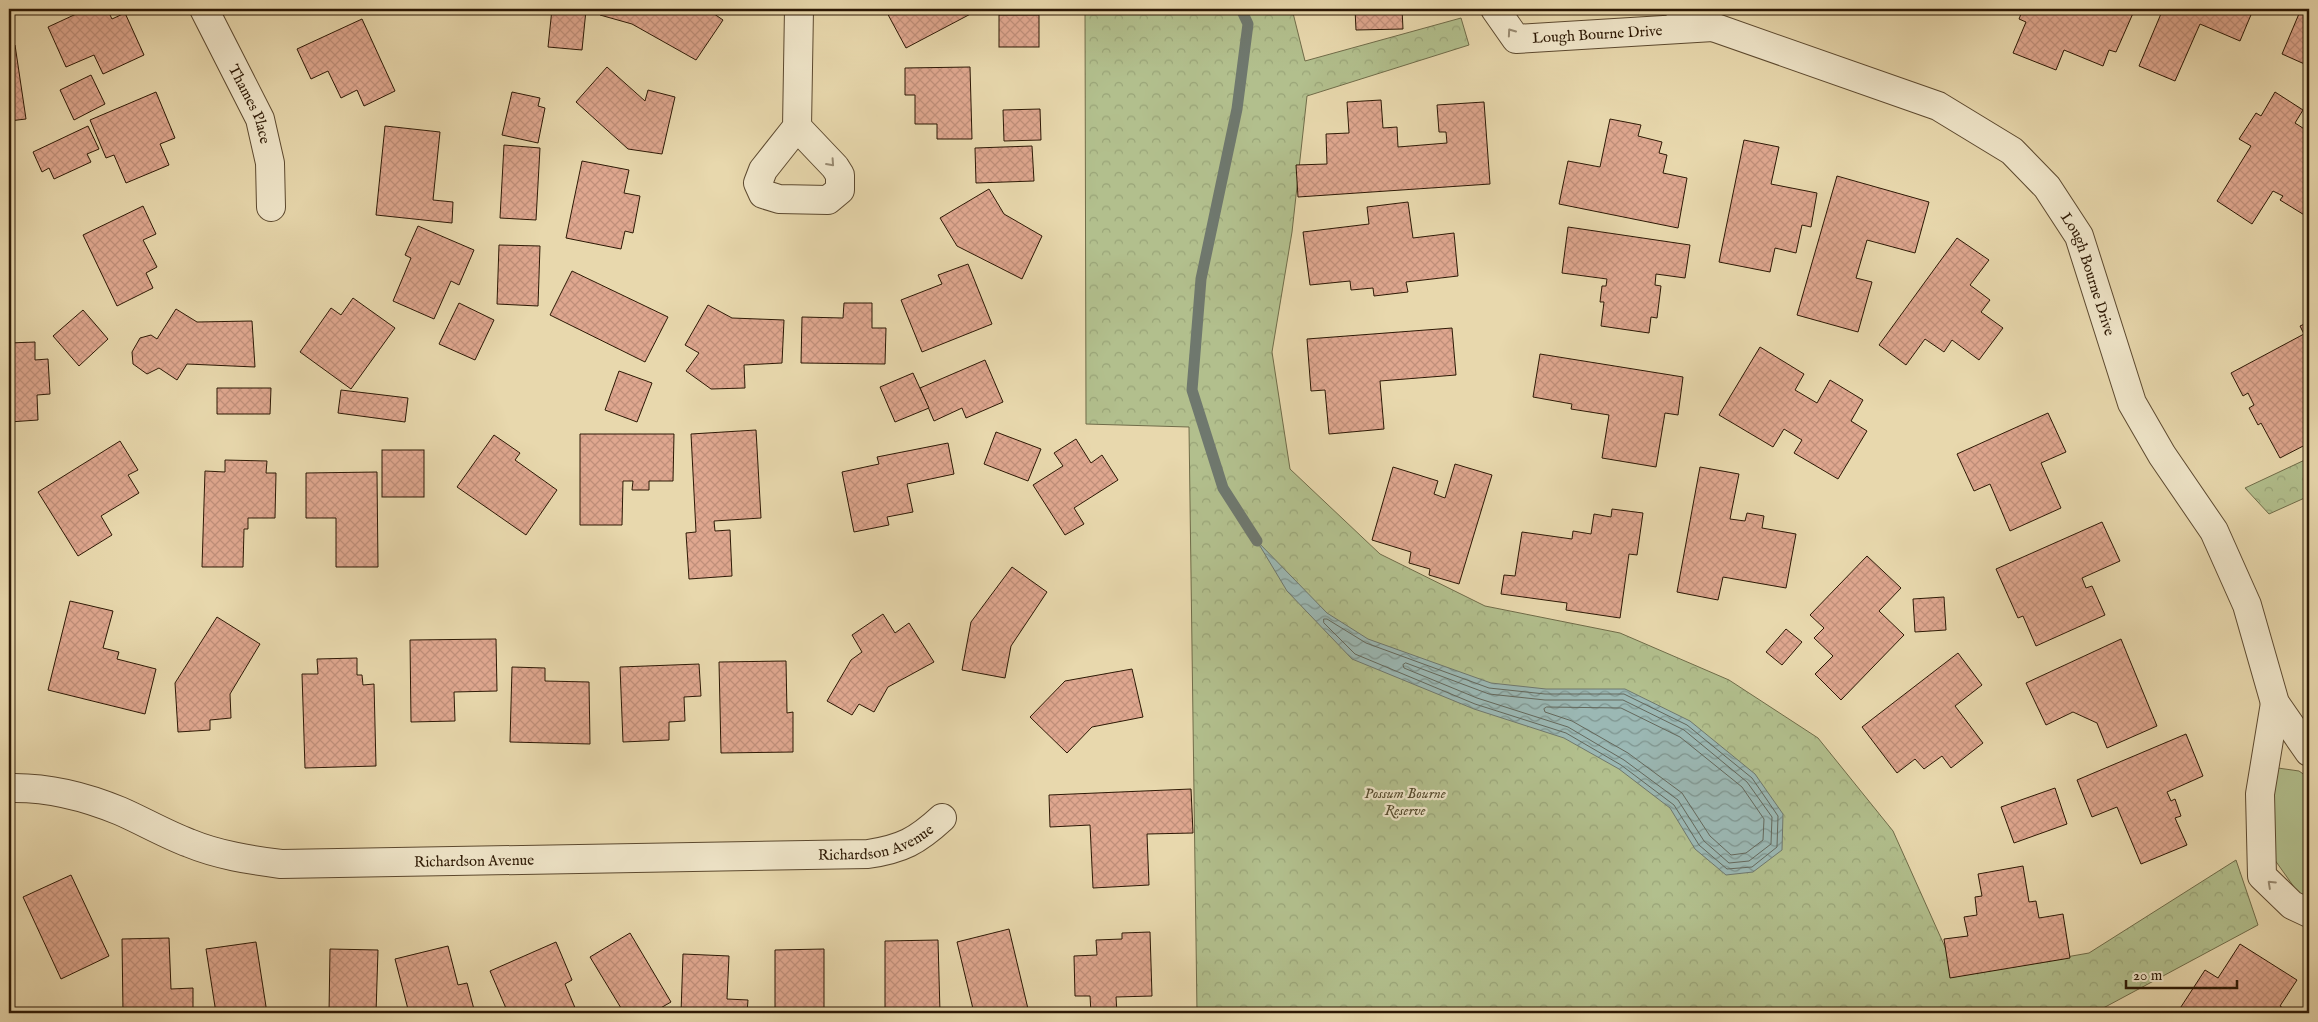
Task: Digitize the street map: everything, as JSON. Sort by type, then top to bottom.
[{"type":"street","name":"Thames Place","points":[[204,9],[260,119],[270,163],[271,207]]},
{"type":"street","points":[[798,127],[799,9]]},
{"type":"street","name":"Lough Bourne Drive","points":[[1495,9],[1516,39],[1714,27]]},
{"type":"street","name":"Lough Bourne Drive","points":[[1680,9],[1714,27],[1938,106],[2012,151],[2047,187],[2078,236],[2132,403],[2162,454],[2214,531],[2247,605],[2275,703],[2309,752]]},
{"type":"street","name":"Lough Bourne Drive","points":[[2275,703],[2260,794],[2262,876],[2292,904],[2309,913]]},
{"type":"street","name":"Richardson Avenue","points":[[9,788],[56,791],[87,799],[119,811],[188,843],[219,853],[281,864],[868,854],[902,846],[921,837],[942,818]]},
{"type":"green space","name":"Possum Bourne Reserve","points":[[1085,9],[1292,9],[1305,61],[1461,18],[1469,45],[1307,96],[1292,232],[1272,352],[1290,469],[1380,554],[1485,606],[1620,633],[1729,680],[1818,738],[1893,831],[1958,976],[2089,953],[2236,860],[2258,925],[2094,1013],[1197,1013],[1189,427],[1086,424]]},
{"type":"green space","points":[[2309,458],[2309,496],[2269,514],[2245,488]]},
{"type":"green space","points":[[2278,768],[2299,771],[2309,778],[2309,899],[2299,894],[2272,856],[2271,782]]},
{"type":"water","points":[[1257,541],[1327,613],[1368,639],[1491,683],[1546,689],[1625,689],[1690,721],[1755,774],[1783,814],[1782,850],[1753,872],[1726,875],[1695,849],[1670,808],[1619,769],[1564,738],[1474,709],[1352,659],[1287,591]]},
{"type":"building","points":[[87,9],[107,9],[112,19],[125,13],[144,55],[103,74],[94,55],[66,67],[48,27]]},
{"type":"building","points":[[552,9],[586,10],[582,50],[548,47]]},
{"type":"building","points":[[602,9],[707,9],[723,20],[696,60],[632,24],[600,15]]},
{"type":"building","points":[[885,9],[980,9],[906,48]]},
{"type":"building","points":[[1355,9],[1402,9],[1403,29],[1356,30]]},
{"type":"building","points":[[2023,9],[2129,9],[2134,11],[2116,52],[2109,50],[2103,66],[2064,50],[2056,70],[2013,53],[2026,22],[2019,19]]},
{"type":"building","points":[[2163,9],[2253,10],[2240,41],[2200,24],[2175,81],[2139,66]]},
{"type":"building","points":[[2301,9],[2309,9],[2309,66],[2282,54]]},
{"type":"building","points":[[999,15],[1039,15],[1039,47],[999,47]]},
{"type":"building","points":[[362,19],[395,91],[364,106],[357,90],[341,98],[328,71],[311,79],[297,49]]},
{"type":"building","points":[[9,45],[15,45],[26,119],[9,121]]},
{"type":"building","points":[[607,67],[645,101],[648,90],[675,97],[662,154],[628,149],[576,102]]},
{"type":"building","points":[[970,67],[972,139],[937,139],[937,124],[915,124],[915,95],[905,95],[905,68]]},
{"type":"building","points":[[91,75],[105,104],[74,120],[60,90]]},
{"type":"building","points":[[156,92],[175,138],[160,144],[169,165],[126,183],[114,155],[106,158],[90,120]]},
{"type":"building","points":[[512,92],[540,98],[538,106],[545,108],[538,143],[502,135]]},
{"type":"building","points":[[2275,92],[2303,110],[2295,123],[2309,132],[2309,210],[2306,216],[2280,200],[2283,196],[2273,191],[2252,224],[2217,201],[2251,146],[2239,139],[2256,113],[2261,116]]},
{"type":"building","points":[[1381,100],[1383,128],[1397,127],[1398,147],[1447,143],[1446,132],[1439,132],[1437,105],[1484,102],[1490,184],[1298,197],[1296,165],[1327,164],[1326,134],[1349,133],[1347,102]]},
{"type":"building","points":[[1040,109],[1041,140],[1004,141],[1003,110]]},
{"type":"building","points":[[1610,119],[1641,125],[1638,136],[1662,142],[1659,153],[1667,155],[1663,173],[1687,178],[1678,228],[1559,204],[1568,161],[1600,167]]},
{"type":"building","points":[[88,126],[99,149],[87,154],[91,162],[54,179],[49,168],[42,172],[33,152]]},
{"type":"building","points":[[385,126],[440,132],[433,200],[453,202],[452,223],[376,215]]},
{"type":"building","points":[[1744,140],[1779,147],[1771,184],[1817,193],[1811,227],[1802,225],[1796,253],[1775,248],[1770,272],[1719,262]]},
{"type":"building","points":[[504,145],[540,148],[536,220],[500,218]]},
{"type":"building","points":[[1032,146],[1034,181],[976,183],[975,148]]},
{"type":"building","points":[[582,161],[629,170],[624,193],[640,196],[633,233],[625,231],[621,249],[566,238]]},
{"type":"building","points":[[1837,176],[1929,202],[1915,253],[1867,240],[1856,278],[1872,282],[1858,332],[1797,315]]},
{"type":"building","points":[[989,189],[1004,214],[1042,236],[1022,279],[957,246],[940,218]]},
{"type":"building","points":[[1408,202],[1413,238],[1454,233],[1458,276],[1406,282],[1408,292],[1374,296],[1373,288],[1351,290],[1350,281],[1310,285],[1303,232],[1369,224],[1367,207]]},
{"type":"building","points":[[143,206],[156,234],[143,240],[157,267],[146,273],[153,288],[117,306],[83,235]]},
{"type":"building","points":[[418,226],[474,250],[459,285],[451,281],[434,319],[393,301],[411,258],[405,255]]},
{"type":"building","points":[[1568,227],[1690,245],[1685,278],[1656,274],[1655,285],[1661,286],[1657,318],[1651,317],[1649,333],[1601,326],[1604,302],[1600,302],[1602,286],[1606,286],[1607,279],[1562,273]]},
{"type":"building","points":[[1957,238],[1989,260],[1970,285],[1990,300],[1981,312],[2003,328],[1979,360],[1952,340],[1944,352],[1925,339],[1906,365],[1879,345]]},
{"type":"building","points":[[499,245],[540,246],[538,306],[497,304]]},
{"type":"building","points":[[968,264],[992,324],[922,352],[901,300],[942,284],[938,275]]},
{"type":"building","points":[[572,271],[668,317],[645,362],[550,315]]},
{"type":"building","points":[[353,298],[395,328],[351,389],[300,352],[331,308],[341,315]]},
{"type":"building","points":[[459,303],[494,320],[475,360],[439,344]]},
{"type":"building","points":[[844,303],[872,303],[872,328],[886,328],[885,364],[801,363],[802,317],[843,318]]},
{"type":"building","points":[[708,305],[732,318],[784,320],[782,363],[744,365],[745,388],[711,389],[686,371],[699,353],[685,345]]},
{"type":"building","points":[[176,309],[197,322],[252,321],[255,367],[187,364],[177,380],[159,368],[147,374],[133,364],[132,352],[140,338],[151,335],[157,339]]},
{"type":"building","points":[[83,310],[108,339],[79,366],[53,336]]},
{"type":"building","points":[[2309,322],[2309,443],[2280,458],[2261,423],[2258,425],[2249,408],[2254,405],[2248,393],[2243,396],[2231,373],[2304,334],[2300,326]]},
{"type":"building","points":[[1452,328],[1456,375],[1380,381],[1384,429],[1329,434],[1325,390],[1311,391],[1307,339]]},
{"type":"building","points":[[35,342],[35,360],[48,359],[50,394],[37,395],[38,420],[9,422],[9,343]]},
{"type":"building","points":[[1760,347],[1804,374],[1795,390],[1817,403],[1830,380],[1863,400],[1851,421],[1867,431],[1838,479],[1794,453],[1802,440],[1784,429],[1773,447],[1719,415]]},
{"type":"building","points":[[1540,354],[1683,377],[1678,415],[1665,413],[1656,467],[1602,458],[1609,415],[1571,409],[1572,404],[1533,397]]},
{"type":"building","points":[[985,360],[1003,402],[966,418],[962,408],[934,421],[920,388]]},
{"type":"building","points":[[619,371],[652,383],[637,422],[605,410]]},
{"type":"building","points":[[913,373],[929,408],[895,422],[880,387]]},
{"type":"building","points":[[217,388],[271,388],[270,414],[217,414]]},
{"type":"building","points":[[341,390],[408,398],[405,422],[338,413]]},
{"type":"building","points":[[2048,413],[2066,452],[2041,463],[2061,508],[2010,531],[1990,484],[1974,491],[1957,454]]},
{"type":"building","points":[[756,430],[761,518],[714,521],[715,531],[730,530],[732,576],[689,579],[686,533],[696,532],[691,434]]},
{"type":"building","points":[[996,432],[1041,449],[1028,481],[984,464]]},
{"type":"building","points":[[580,434],[674,434],[673,481],[649,481],[649,490],[632,490],[633,481],[623,481],[622,525],[580,525]]},
{"type":"building","points":[[494,435],[520,453],[515,460],[557,490],[526,535],[457,487]]},
{"type":"building","points":[[1076,439],[1091,463],[1102,455],[1118,480],[1074,508],[1084,524],[1065,535],[1033,485],[1063,466],[1054,453]]},
{"type":"building","points":[[120,441],[138,470],[128,475],[139,493],[101,516],[112,535],[78,556],[38,492]]},
{"type":"building","points":[[948,443],[954,474],[907,484],[913,512],[887,517],[889,525],[854,532],[842,472],[879,464],[877,457]]},
{"type":"building","points":[[382,450],[424,450],[424,497],[382,497]]},
{"type":"building","points":[[225,460],[267,461],[266,473],[276,473],[275,518],[248,518],[248,529],[244,529],[243,567],[202,567],[205,471],[225,472]]},
{"type":"building","points":[[1455,464],[1492,475],[1459,584],[1429,575],[1430,569],[1409,563],[1411,552],[1372,540],[1393,467],[1438,481],[1434,494],[1445,498]]},
{"type":"building","points":[[1700,467],[1739,474],[1730,519],[1745,521],[1747,513],[1764,516],[1762,528],[1796,534],[1786,588],[1723,577],[1718,600],[1677,592]]},
{"type":"building","points":[[377,472],[378,567],[336,567],[336,518],[306,518],[306,473]]},
{"type":"building","points":[[1612,509],[1643,513],[1637,555],[1629,554],[1620,618],[1566,610],[1567,603],[1501,594],[1504,575],[1515,576],[1522,532],[1572,539],[1573,531],[1591,534],[1594,514],[1611,517]]},
{"type":"building","points":[[2102,522],[2120,561],[2082,578],[2086,588],[2092,586],[2105,615],[2036,646],[2023,616],[2018,618],[1996,569]]},
{"type":"building","points":[[1867,556],[1901,588],[1879,611],[1904,635],[1841,700],[1815,674],[1833,656],[1814,638],[1824,628],[1810,615]]},
{"type":"building","points":[[1012,567],[1047,592],[1011,646],[1005,678],[962,670],[971,622]]},
{"type":"building","points":[[1944,597],[1946,630],[1915,632],[1913,599]]},
{"type":"building","points":[[70,601],[113,611],[103,648],[119,652],[117,659],[156,669],[145,714],[48,690]]},
{"type":"building","points":[[883,614],[895,633],[909,623],[934,662],[888,687],[874,712],[859,704],[852,715],[827,701],[851,660],[862,652],[852,635]]},
{"type":"building","points":[[217,617],[260,644],[230,694],[231,718],[210,720],[210,730],[178,732],[175,683]]},
{"type":"building","points":[[1786,629],[1802,642],[1782,665],[1766,652]]},
{"type":"building","points":[[496,639],[497,691],[454,692],[455,721],[411,722],[410,640]]},
{"type":"building","points":[[2121,639],[2157,726],[2107,748],[2097,723],[2073,712],[2046,725],[2026,683]]},
{"type":"building","points":[[1958,653],[1982,685],[1955,706],[1983,743],[1951,768],[1942,756],[1924,769],[1915,759],[1897,773],[1862,727]]},
{"type":"building","points":[[357,658],[357,675],[362,675],[363,685],[374,684],[376,766],[305,768],[302,674],[318,674],[317,659]]},
{"type":"building","points":[[786,661],[787,713],[793,712],[793,752],[721,753],[719,662]]},
{"type":"building","points":[[699,664],[701,696],[684,697],[685,721],[669,722],[669,740],[623,742],[620,667]]},
{"type":"building","points":[[512,667],[545,668],[545,681],[589,682],[590,744],[510,742]]},
{"type":"building","points":[[1132,669],[1143,717],[1092,727],[1067,753],[1030,717],[1065,681]]},
{"type":"building","points":[[2186,734],[2203,776],[2167,792],[2171,801],[2175,799],[2181,816],[2175,818],[2187,845],[2141,864],[2117,807],[2092,817],[2077,780]]},
{"type":"building","points":[[2055,788],[2067,824],[2014,843],[2001,807]]},
{"type":"building","points":[[1191,789],[1193,833],[1147,834],[1149,885],[1093,888],[1090,825],[1050,827],[1049,795]]},
{"type":"building","points":[[2023,866],[2029,902],[2036,901],[2039,918],[2063,914],[2070,958],[1950,978],[1944,939],[1968,936],[1964,917],[1977,915],[1975,897],[1982,896],[1978,874]]},
{"type":"building","points":[[71,875],[109,956],[61,979],[23,897]]},
{"type":"building","points":[[1009,929],[1029,1013],[974,1013],[957,942]]},
{"type":"building","points":[[1150,932],[1152,996],[1116,997],[1117,1013],[1091,1013],[1090,996],[1075,996],[1074,956],[1097,955],[1096,940],[1122,939],[1122,933]]},
{"type":"building","points":[[630,933],[671,1002],[652,1013],[624,1013],[590,957]]},
{"type":"building","points":[[169,938],[171,989],[193,988],[193,1013],[123,1013],[122,939]]},
{"type":"building","points":[[938,940],[940,1013],[885,1013],[885,941]]},
{"type":"building","points":[[256,942],[267,1013],[216,1013],[206,949]]},
{"type":"building","points":[[556,942],[572,980],[565,984],[576,1010],[568,1013],[508,1013],[490,971]]},
{"type":"building","points":[[2240,944],[2297,980],[2280,1006],[2291,1013],[2177,1013],[2205,970],[2218,978]]},
{"type":"building","points":[[448,946],[458,985],[467,983],[475,1013],[409,1013],[395,959]]},
{"type":"building","points":[[330,949],[378,950],[376,1013],[329,1013]]},
{"type":"building","points":[[824,949],[824,1008],[827,1013],[775,1013],[775,950]]},
{"type":"building","points":[[683,954],[729,956],[727,999],[748,1000],[747,1013],[681,1013]]},
{"type":"waterway","points":[[1241,9],[1248,24],[1237,109],[1201,279],[1192,390],[1223,488],[1257,541]]}]
